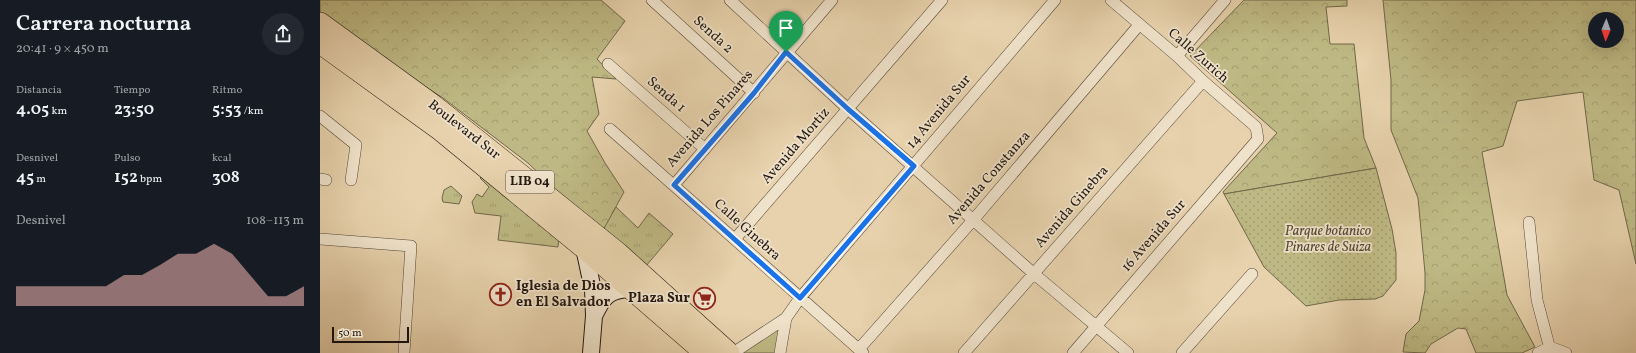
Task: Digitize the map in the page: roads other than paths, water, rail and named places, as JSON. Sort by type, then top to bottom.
[{"type":"highway","name":"Boulevard Sur","points":[[320,23],[433,104],[618,253],[729,353]]},
{"type":"highway","name":"Boulevard Sur","points":[[320,43],[439,129],[584,248],[705,353]]},
{"type":"street","name":"Senda 2","points":[[652,0],[754,93]]},
{"type":"street","points":[[730,0],[848,109],[1033,272],[1128,353]]},
{"type":"street","name":"Avenida Los Pinares","points":[[674,185],[754,93],[786,52],[832,0]]},
{"type":"street","name":"Avenida Mortiz","points":[[734,239],[942,0]]},
{"type":"street","name":"14 Avenida Sur","points":[[733,353],[786,318],[800,298],[1055,0]]},
{"type":"street","points":[[1176,56],[1225,0]]},
{"type":"street","name":"Calle Zurich","points":[[1118,2],[1139,25],[1256,127],[1258,139]]},
{"type":"street","name":"Avenida Constanza","points":[[861,351],[1139,25]]},
{"type":"street","name":"Senda 1","points":[[608,64],[705,149]]},
{"type":"street","name":"Avenida Ginebra","points":[[964,353],[1033,272],[1203,81]]},
{"type":"street","points":[[320,116],[356,145],[351,180]]},
{"type":"street","name":"Calle Ginebra","points":[[610,129],[861,351]]},
{"type":"street","name":"16 Avenida Sur","points":[[1073,353],[1258,139]]},
{"type":"street","points":[[1529,222],[1537,300],[1551,350]]},
{"type":"street","points":[[320,239],[411,246],[404,353]]},
{"type":"street","points":[[584,248],[593,290],[594,316],[591,353]]},
{"type":"street","points":[[1182,353],[1252,274]]},
{"type":"street","points":[[594,316],[602,300],[610,293],[630,289]]},
{"type":"street","name":"14 Avenida Sur","points":[[780,353],[786,318]]},
{"type":"street","points":[[1538,353],[1551,350],[1566,353]]},
{"type":"place","name":"Iglesia de Dios en El Salvador","points":[[501,294]]},
{"type":"place","name":"Plaza Sur","points":[[705,298]]},
{"type":"park label","name":"Parque botanico Pinares de Suiza","points":[[1328,240]]}]
